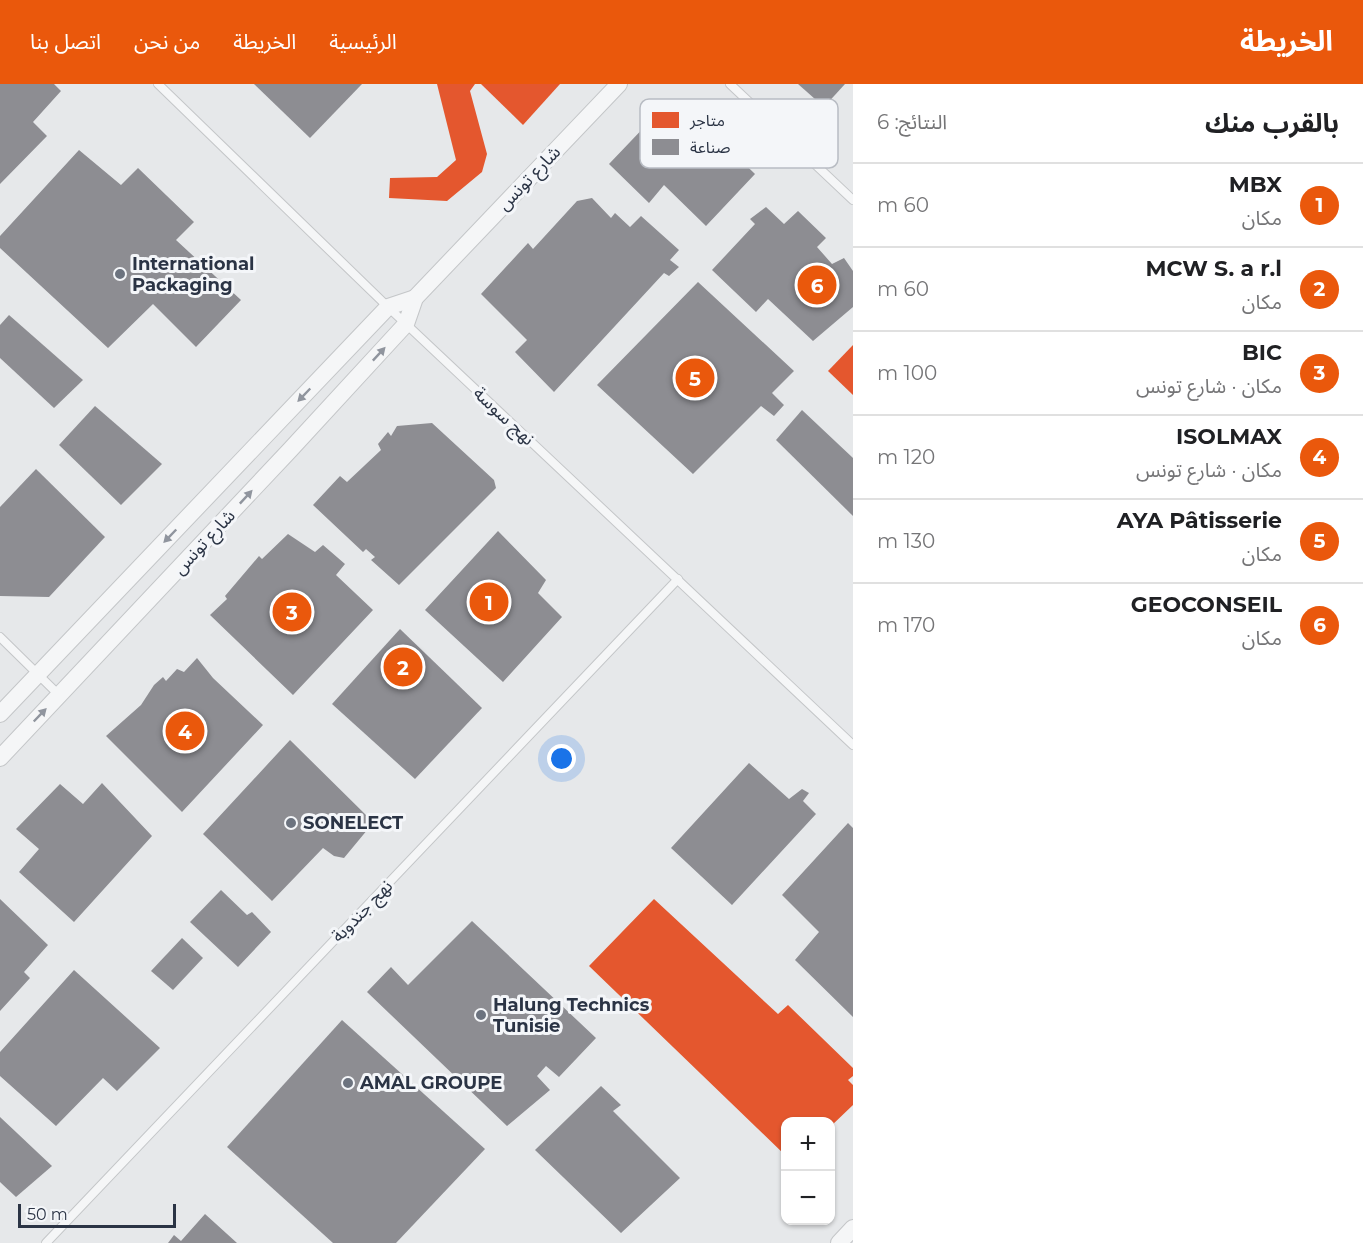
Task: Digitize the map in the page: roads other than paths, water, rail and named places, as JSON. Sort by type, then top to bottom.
[{"type":"street","name":"شارع تونس","points":[[415,298],[619,84]]},
{"type":"street","points":[[388,307],[415,298]]},
{"type":"street","points":[[406,324],[415,298]]},
{"type":"street","name":"شارع تونس","points":[[0,714],[388,307]]},
{"type":"street","name":"شارع تونس","points":[[0,758],[406,324]]},
{"type":"street","points":[[839,1243],[853,1228]]},
{"type":"lane","name":"نهج سوسة","points":[[158,84],[388,307],[853,744]]},
{"type":"lane","points":[[730,84],[746,99]]},
{"type":"lane","points":[[819,168],[853,200]]},
{"type":"lane","name":"نهج جندوبة","points":[[46,1243],[678,579]]},
{"type":"lane","points":[[0,637],[59,695]]},
{"type":"place","name":"International Packaging","points":[[120,274]]},
{"type":"place","name":"GEOCONSEIL","points":[[817,285]]},
{"type":"place","name":"AYA Pâtisserie","points":[[695,378]]},
{"type":"place","name":"MBX","points":[[489,602]]},
{"type":"place","name":"BIC","points":[[292,612]]},
{"type":"place","name":"MCW S. a r.l","points":[[403,667]]},
{"type":"place","name":"ISOLMAX","points":[[185,731]]},
{"type":"place","name":"SONELECT","points":[[291,823]]},
{"type":"place","name":"Halung Technics Tunisie","points":[[481,1015]]},
{"type":"place","name":"AMAL GROUPE","points":[[348,1083]]}]
